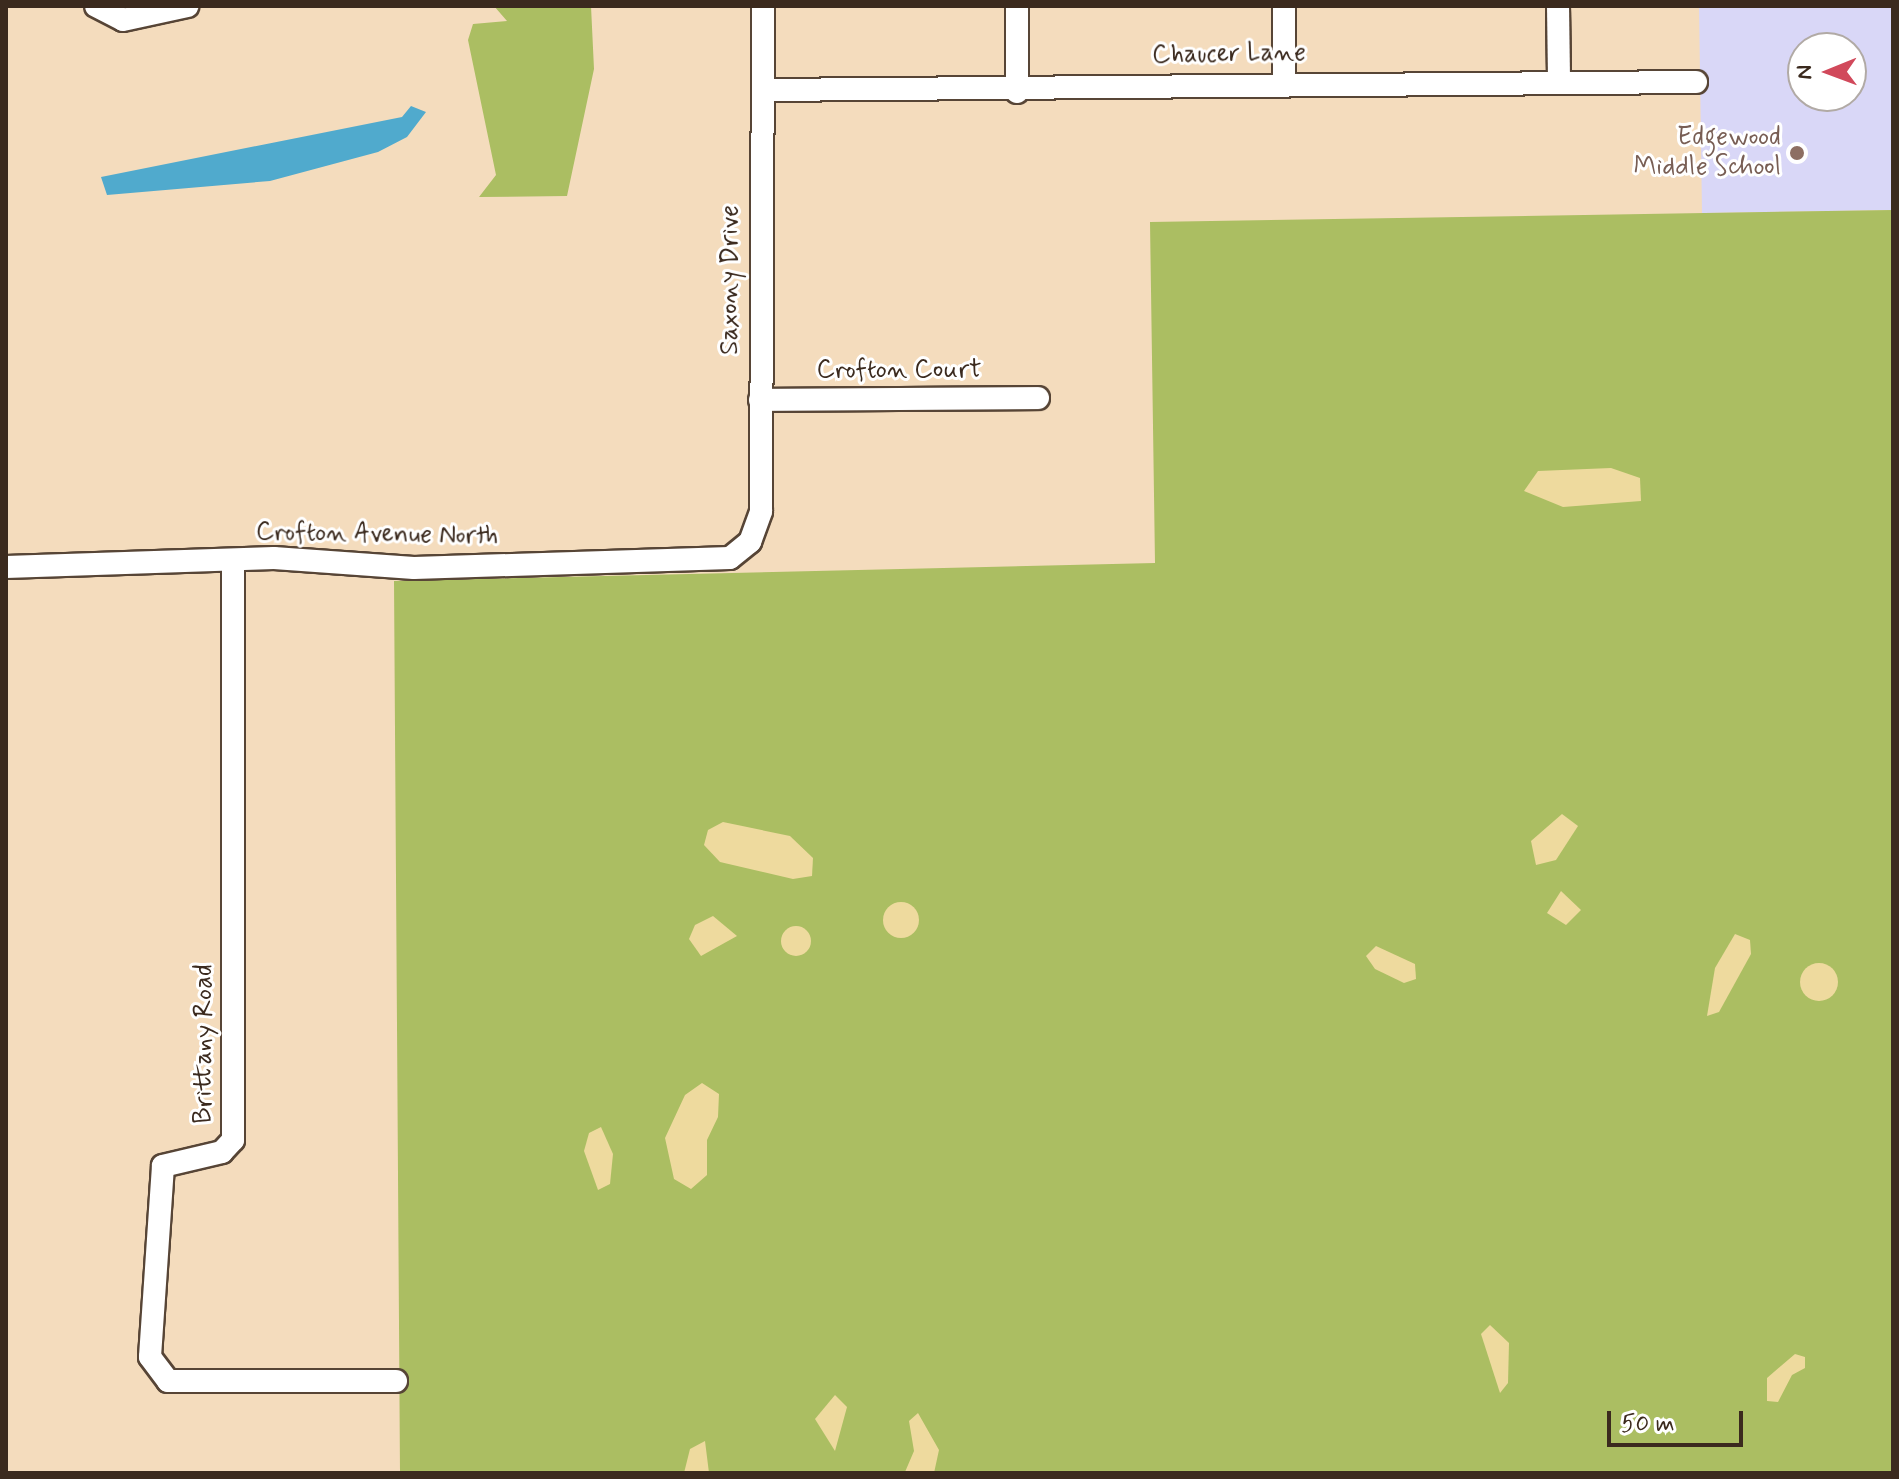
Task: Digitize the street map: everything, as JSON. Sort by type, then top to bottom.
[{"type":"street","points":[[96,6],[123,20],[188,6]]},
{"type":"street","name":"Saxony Drive","points":[[743,548],[761,511],[763,6]]},
{"type":"street","points":[[1017,6],[1017,92]]},
{"type":"street","points":[[1284,6],[1284,82]]},
{"type":"street","points":[[1558,6],[1559,79]]},
{"type":"street","name":"Chaucer Lane","points":[[763,90],[1017,92],[1284,82],[1559,79],[1696,82]]},
{"type":"street","name":"Crofton Court","points":[[760,400],[1038,398]]},
{"type":"street","name":"Crofton Avenue North","points":[[6,567],[233,561],[414,568],[708,563],[743,548]]},
{"type":"street","name":"Brittany Road","points":[[233,561],[233,1140],[222,1152],[163,1166],[150,1357],[168,1381],[396,1381]]},
{"type":"shaded area","name":"Edgewood Middle School","points":[[1699,6],[1893,6],[1893,210],[1702,213]]},
{"type":"green space","points":[[494,6],[591,6],[594,69],[567,196],[479,197],[496,175],[468,40],[473,24],[507,21]]},
{"type":"green space","points":[[1893,210],[1893,1473],[400,1473],[394,581],[1155,563],[1150,222]]},
{"type":"sand","points":[[1611,468],[1640,478],[1641,501],[1563,507],[1524,491],[1538,471]]},
{"type":"sand","points":[[1562,814],[1578,826],[1556,860],[1536,865],[1531,841]]},
{"type":"sand","points":[[723,822],[790,836],[813,858],[812,876],[793,879],[720,862],[704,845],[708,830]]},
{"type":"sand","points":[[1561,891],[1581,910],[1566,925],[1547,913]]},
{"type":"sand","points":[[901,902],[914,907],[919,920],[914,933],[901,938],[888,933],[883,920],[888,907]]},
{"type":"sand","points":[[713,916],[737,936],[701,956],[689,939],[695,925]]},
{"type":"sand","points":[[796,926],[806,931],[811,941],[806,951],[796,956],[786,951],[781,941],[786,931]]},
{"type":"sand","points":[[1735,934],[1750,940],[1751,954],[1719,1012],[1707,1016],[1715,968]]},
{"type":"sand","points":[[1376,946],[1415,964],[1416,979],[1404,983],[1375,969],[1366,956]]},
{"type":"sand","points":[[1819,963],[1833,968],[1838,982],[1833,996],[1819,1001],[1805,996],[1800,982],[1805,968]]},
{"type":"sand","points":[[702,1083],[719,1094],[718,1117],[707,1140],[707,1175],[691,1189],[674,1179],[665,1138],[685,1095]]},
{"type":"sand","points":[[601,1127],[613,1154],[610,1184],[598,1190],[584,1151],[589,1133]]},
{"type":"sand","points":[[1490,1325],[1509,1343],[1508,1383],[1500,1393],[1481,1334]]},
{"type":"sand","points":[[1795,1354],[1805,1357],[1805,1368],[1792,1375],[1778,1402],[1767,1401],[1767,1378]]},
{"type":"sand","points":[[835,1395],[847,1407],[835,1451],[815,1419]]},
{"type":"sand","points":[[918,1413],[939,1450],[934,1473],[905,1472],[914,1451],[909,1421]]},
{"type":"sand","points":[[705,1441],[709,1473],[684,1473],[690,1449]]},
{"type":"water","points":[[411,106],[426,112],[407,137],[378,152],[270,181],[107,195],[101,177],[402,117]]},
{"type":"place","name":"Edgewood Middle School","points":[[1797,153]]}]
